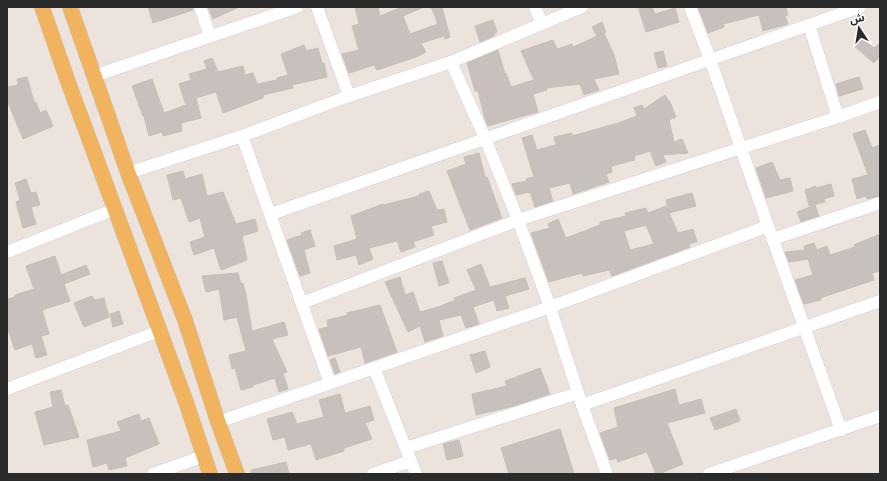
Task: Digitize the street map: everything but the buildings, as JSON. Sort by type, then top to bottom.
[{"type":"main road","points":[[42,7],[160,331],[210,474]]},
{"type":"main road","points":[[70,7],[128,173],[185,320],[218,422],[237,474]]},
{"type":"street","points":[[200,7],[210,36]]},
{"type":"street","points":[[94,76],[297,7]]},
{"type":"street","points":[[316,7],[349,96]]},
{"type":"street","points":[[535,7],[542,24]]},
{"type":"street","points":[[128,173],[242,136],[349,96],[451,62],[582,7]]},
{"type":"street","points":[[690,7],[710,59],[841,430]]},
{"type":"street","points":[[271,214],[860,7]]},
{"type":"street","points":[[809,25],[838,117]]},
{"type":"street","points":[[451,62],[485,138],[518,220],[550,307],[580,399],[608,474]]},
{"type":"street","points":[[302,303],[518,220],[838,117],[880,102]]},
{"type":"street","points":[[242,136],[330,383]]},
{"type":"street","points":[[773,239],[880,203]]},
{"type":"street","points":[[7,252],[115,209]]},
{"type":"street","points":[[218,422],[550,307],[768,226]]},
{"type":"street","points":[[406,448],[580,399],[880,301]]},
{"type":"street","points":[[7,389],[160,331]]},
{"type":"street","points":[[374,368],[416,474]]},
{"type":"street","points":[[709,474],[742,468],[880,416]]},
{"type":"street","points":[[153,474],[204,456]]},
{"type":"street","points":[[373,474],[411,461]]}]
